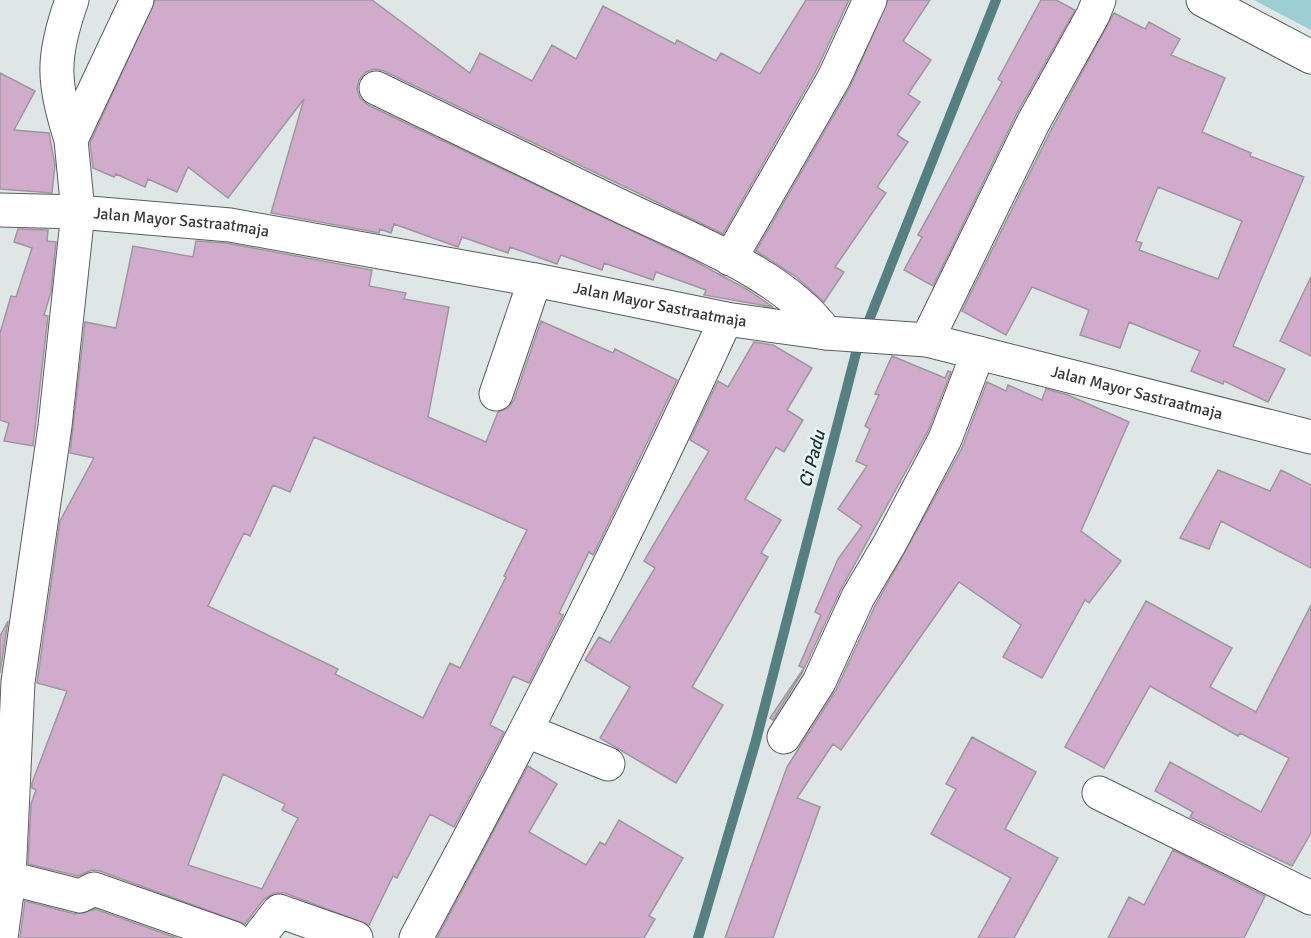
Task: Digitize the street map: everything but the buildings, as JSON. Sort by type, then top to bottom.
[{"type":"street","points":[[1,938],[9,878],[18,682],[55,426],[78,212],[71,140],[58,97],[55,72],[62,28],[72,0]]},
{"type":"street","points":[[71,140],[136,0]]},
{"type":"street","points":[[729,259],[834,78],[870,0]]},
{"type":"street","points":[[913,338],[1093,15],[1099,0]]},
{"type":"street","points":[[1203,0],[1311,57]]},
{"type":"street","points":[[375,88],[729,259],[790,293],[813,315],[827,333]]},
{"type":"street","name":"Jalan Mayor Sastraatmaja","points":[[0,210],[78,212],[230,225],[535,280],[726,319],[827,333],[913,338],[978,352],[1311,437]]},
{"type":"street","points":[[496,394],[535,280]]},
{"type":"street","points":[[416,938],[527,731],[645,496],[726,319]]},
{"type":"street","points":[[784,737],[819,681],[858,597],[890,543],[945,439],[978,352]]},
{"type":"street","points":[[527,731],[608,765]]},
{"type":"street","points":[[1099,793],[1311,898]]},
{"type":"street","points":[[9,878],[80,896],[90,890],[99,891],[233,938]]},
{"type":"street","points":[[258,938],[279,910],[356,938]]},
{"type":"shaded area","points":[[1254,0],[1311,0],[1311,30]]},
{"type":"waterway","name":"Ci Padu","points":[[698,938],[755,744],[856,353],[996,0]]}]
